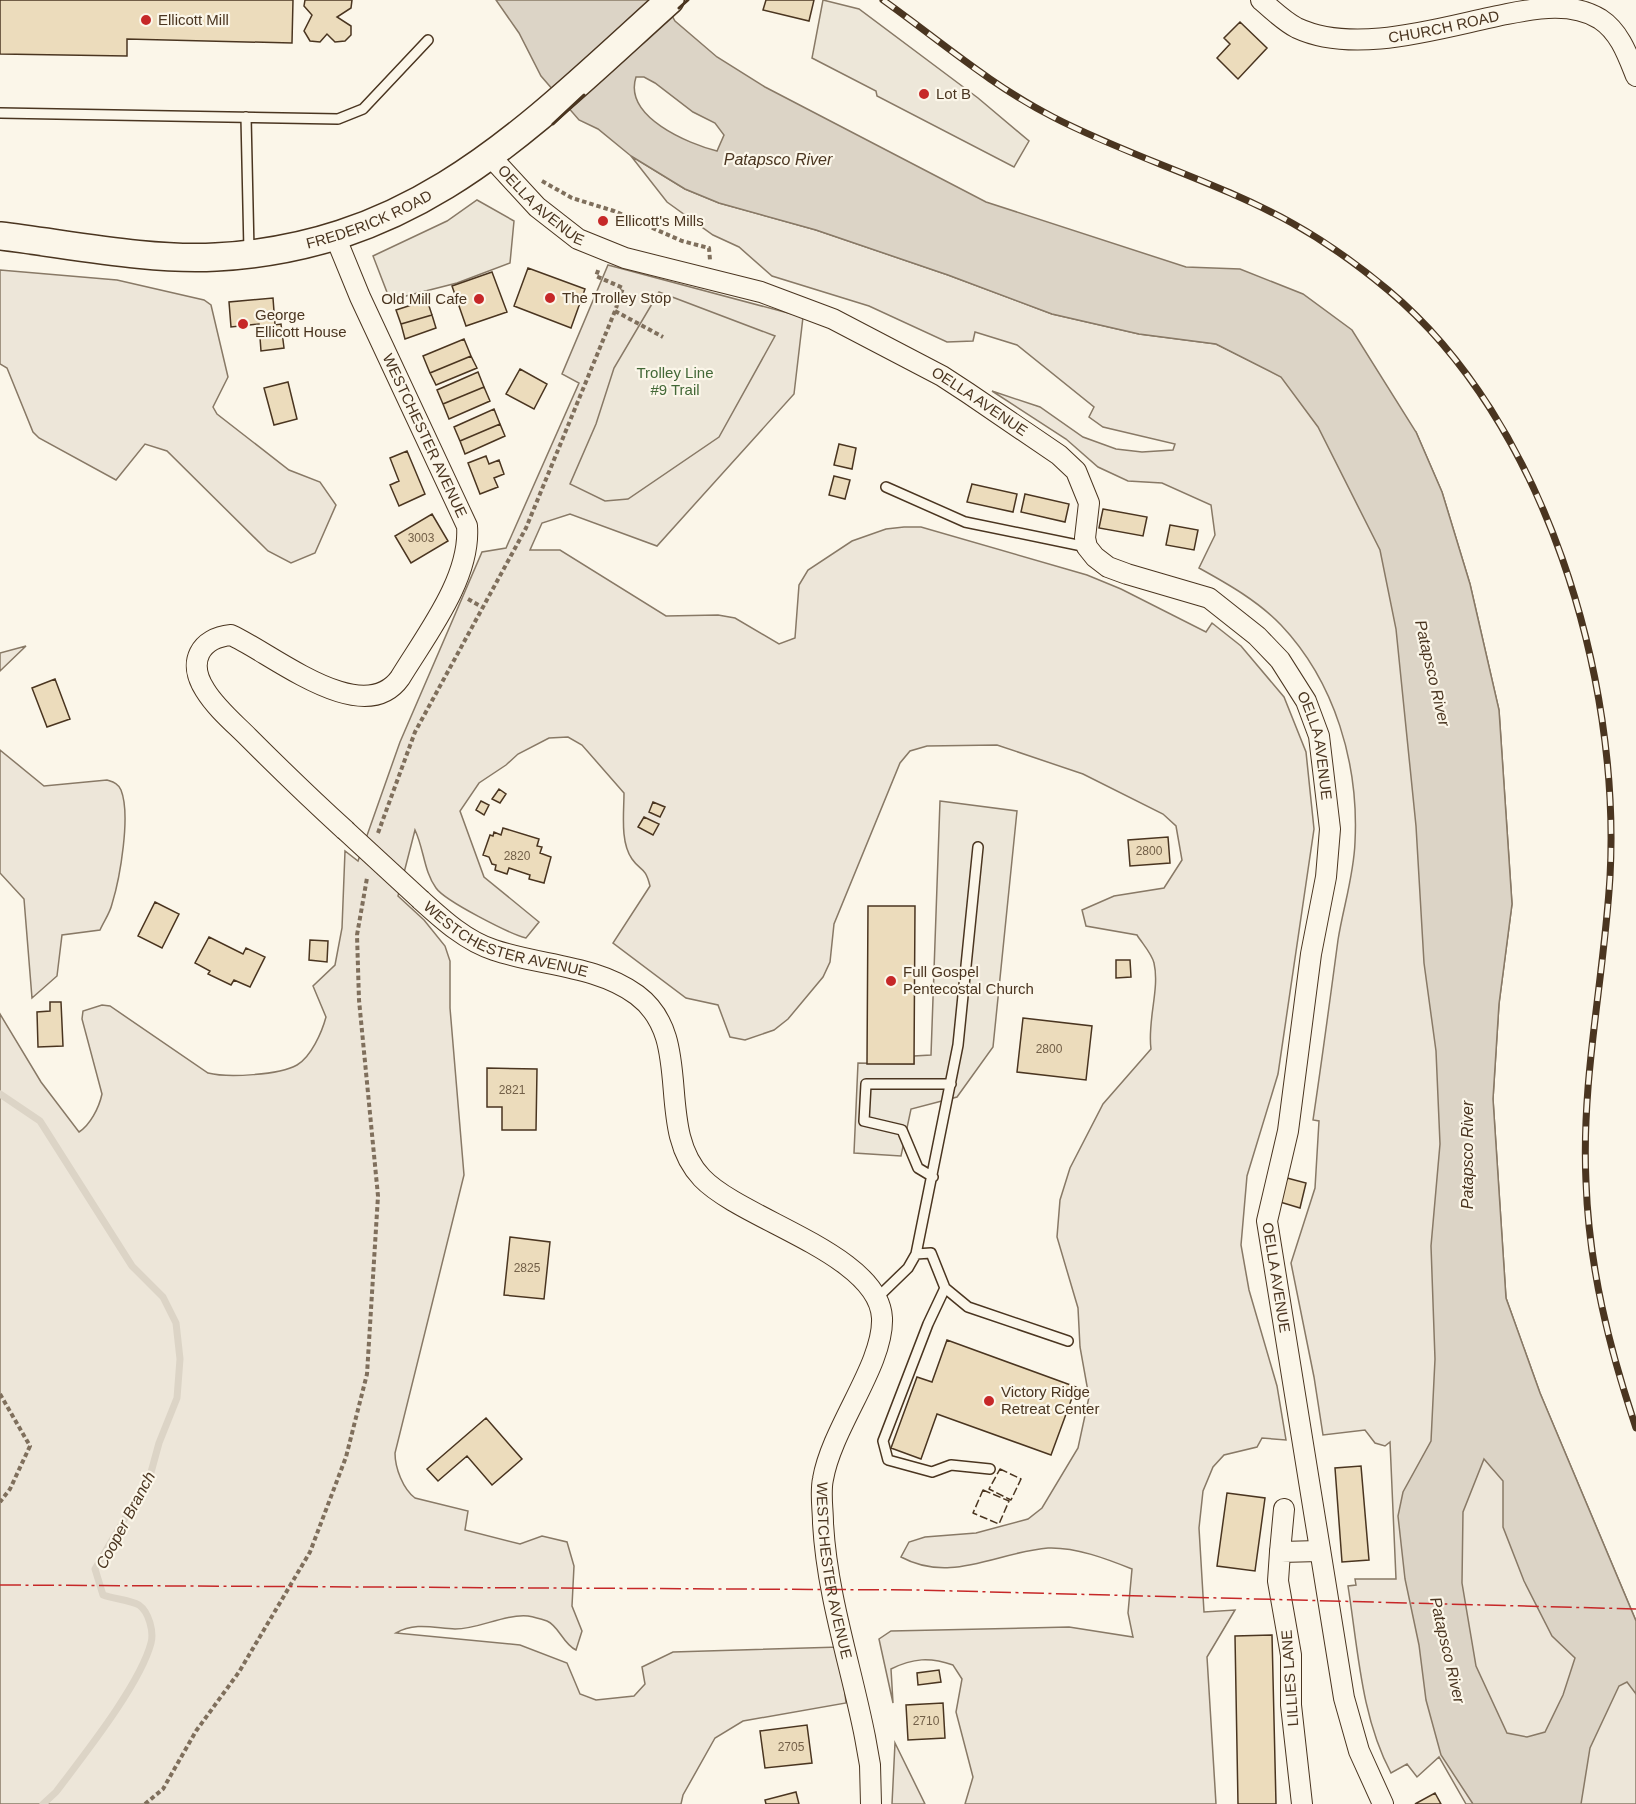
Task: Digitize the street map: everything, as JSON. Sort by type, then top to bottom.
[{"type":"main road","name":"FREDERICK ROAD","points":[[0,236],[153,255],[215,258],[249,254],[335,236],[391,216],[439,191],[490,157],[542,115],[670,0]]},
{"type":"street","name":"CHURCH ROAD","points":[[1261,0],[1296,28],[1334,38],[1374,39],[1542,7],[1575,5],[1601,20],[1620,40],[1636,76]]},
{"type":"street","name":"OELLA AVENUE","points":[[490,157],[537,207],[578,238],[625,258],[761,292],[833,319],[942,376],[1059,455],[1076,471],[1089,504],[1087,547],[1095,557],[1108,567],[1209,598],[1233,615],[1280,660],[1306,701],[1319,736],[1330,829],[1326,877],[1311,954],[1288,1131],[1268,1221],[1344,1698],[1359,1751],[1383,1804]]},
{"type":"street","name":"WESTCHESTER AVENUE","points":[[335,236],[360,297],[467,526],[466,559],[451,590],[400,678],[392,690],[379,696],[363,698],[342,693],[231,635],[216,636],[205,644],[197,658],[197,671],[204,690],[217,705],[345,830],[421,900],[476,943],[517,957],[606,979],[639,997],[656,1016],[669,1043],[676,1127],[691,1165],[717,1190],[849,1266],[876,1299],[882,1316],[879,1340],[828,1455],[822,1483],[825,1551],[865,1737],[870,1765],[871,1804]]},
{"type":"street","name":"LILLIES LANE","points":[[1284,1509],[1278,1581],[1291,1655],[1291,1705],[1302,1804]]},
{"type":"street","points":[[1280,1552],[1320,1551]]},
{"type":"lane","points":[[0,113],[338,119],[363,109],[428,40]]},
{"type":"lane","points":[[246,117],[249,254]]},
{"type":"lane","points":[[886,487],[965,522],[1087,547]]},
{"type":"lane","points":[[876,1299],[908,1268],[916,1254],[958,1045],[978,847]]},
{"type":"lane","points":[[933,1177],[918,1168],[902,1130],[864,1121],[866,1084],[951,1084]]},
{"type":"lane","points":[[916,1254],[931,1253],[945,1288],[968,1307],[1068,1341]]},
{"type":"lane","points":[[945,1288],[928,1324],[883,1441],[888,1460],[932,1472],[951,1465],[990,1469]]},
{"type":"path","points":[[535,174],[543,182],[572,198],[614,211],[682,241],[710,248],[710,259],[705,278]]},
{"type":"path","points":[[375,841],[415,732],[526,528],[615,311],[623,288],[596,276],[601,264]]},
{"type":"path","points":[[615,311],[663,337]]},
{"type":"path","points":[[145,1804],[163,1789],[196,1731],[239,1672],[310,1552],[346,1457],[368,1374],[378,1196],[358,1000],[357,935],[367,876]]},
{"type":"path","points":[[0,1394],[30,1446],[10,1489],[0,1502]]},
{"type":"green space","points":[[631,156],[685,189],[719,203],[816,230],[948,275],[1052,314],[1139,334],[1216,344],[1282,377],[1318,426],[1416,432],[1442,492],[1470,584],[1499,710],[1512,904],[1499,1004],[1493,1099],[1506,1298],[1540,1393],[1636,1621],[1636,1804],[1466,1804],[1439,1757],[1417,1777],[1407,1764],[1391,1773],[1373,1729],[1362,1682],[1348,1586],[1356,1585],[1355,1579],[1396,1579],[1390,1442],[1385,1446],[1375,1443],[1365,1430],[1323,1435],[1291,1263],[1315,1188],[1319,1121],[1313,1120],[1338,940],[1355,842],[1353,783],[1348,754],[1340,726],[1316,672],[1300,647],[1263,608],[1199,568],[1215,535],[1211,505],[1162,483],[1128,481],[1098,467],[1066,439],[992,391],[1040,407],[1083,437],[1116,449],[1142,452],[1173,450],[1175,444],[1103,427],[1089,417],[1094,407],[1017,345],[975,332],[973,341],[947,342],[869,306],[772,276],[739,247],[713,235],[667,202]]},
{"type":"green space","name":"Trolley Line #9 Trail","points":[[608,265],[803,317],[794,394],[657,546],[570,514],[542,523],[530,550],[560,550],[666,616],[718,615],[735,618],[779,644],[795,638],[799,585],[808,570],[852,541],[886,529],[921,527],[1087,575],[1121,589],[1206,632],[1212,623],[1241,646],[1284,697],[1306,752],[1314,829],[1278,1074],[1247,1176],[1241,1245],[1249,1290],[1277,1386],[1286,1440],[1262,1438],[1257,1447],[1224,1455],[1213,1467],[1203,1491],[1199,1528],[1204,1612],[1235,1610],[1207,1657],[1216,1804],[965,1804],[973,1777],[956,1712],[962,1679],[953,1665],[945,1662],[922,1660],[907,1663],[891,1669],[893,1703],[879,1639],[891,1631],[1069,1627],[1133,1637],[1128,1613],[1132,1569],[1102,1558],[1069,1549],[1048,1548],[974,1564],[938,1568],[920,1565],[901,1557],[909,1542],[925,1537],[976,1533],[1028,1519],[1042,1508],[1078,1448],[1089,1397],[1080,1347],[1078,1308],[1057,1237],[1060,1200],[1070,1168],[1103,1104],[1151,1049],[1150,1038],[1156,983],[1153,960],[1137,935],[1086,926],[1082,910],[1114,896],[1164,888],[1182,860],[1176,826],[1163,814],[1083,774],[997,745],[927,746],[910,751],[900,763],[834,924],[830,962],[823,977],[788,1019],[774,1030],[745,1040],[730,1037],[718,1005],[686,998],[613,943],[650,886],[646,875],[628,852],[624,827],[624,793],[582,745],[568,737],[549,738],[518,754],[479,783],[460,811],[484,877],[539,922],[526,938],[478,916],[442,894],[429,875],[415,830],[398,896],[424,920],[445,946],[450,961],[450,1008],[464,1175],[395,1453],[400,1478],[411,1494],[415,1498],[468,1511],[465,1530],[520,1544],[542,1536],[567,1542],[574,1566],[572,1606],[582,1631],[576,1650],[551,1623],[528,1616],[510,1617],[473,1627],[455,1629],[417,1627],[396,1633],[520,1645],[567,1663],[580,1694],[596,1700],[634,1696],[645,1684],[642,1667],[673,1652],[840,1647],[846,1703],[743,1721],[715,1738],[683,1795],[681,1804],[0,1804],[0,1014],[41,1082],[79,1132],[94,1116],[102,1094],[82,1019],[83,1011],[102,1005],[110,1006],[208,1073],[217,1075],[253,1075],[278,1071],[297,1065],[307,1056],[319,1037],[326,1017],[313,986],[335,965],[342,928],[345,851],[358,861],[400,742],[482,552],[506,548],[579,383],[562,374]]},
{"type":"green space","points":[[0,270],[117,280],[204,300],[211,305],[228,377],[213,407],[217,414],[289,470],[320,482],[336,505],[315,553],[291,563],[268,551],[167,451],[145,444],[116,480],[39,438],[33,432],[7,368],[0,364]]},
{"type":"green space","points":[[26,646],[0,671],[0,653]]},
{"type":"green space","points":[[0,750],[44,786],[107,780],[118,786],[124,801],[125,830],[121,863],[108,914],[100,930],[62,935],[57,976],[32,998],[24,899],[0,873]]},
{"type":"green space","points":[[895,1743],[925,1804],[892,1804]]},
{"type":"shaded area","name":"Lot B","points":[[823,0],[859,9],[978,98],[1029,141],[1014,167],[877,96],[876,91],[812,58]]},
{"type":"shaded area","points":[[477,200],[514,221],[510,263],[457,283],[390,300],[373,256],[447,221]]},
{"type":"shaded area","points":[[659,292],[775,336],[719,437],[628,499],[605,501],[570,484],[596,424],[614,368]]},
{"type":"shaded area","points":[[940,801],[1017,811],[993,1047],[957,1097],[911,1109],[901,1156],[854,1153],[858,1063],[914,1064],[914,1056],[931,1055]]},
{"type":"water","name":"Patapsco River","points":[[496,0],[663,0],[675,21],[717,57],[765,87],[986,202],[1186,267],[1240,269],[1303,294],[1352,330],[1416,432],[1442,492],[1470,584],[1499,710],[1512,904],[1499,1004],[1493,1099],[1506,1298],[1540,1393],[1636,1621],[1636,1694],[1627,1682],[1619,1686],[1590,1748],[1581,1804],[1473,1804],[1441,1755],[1426,1700],[1419,1645],[1405,1579],[1398,1516],[1403,1492],[1431,1441],[1435,1359],[1431,1246],[1440,1144],[1436,1051],[1424,963],[1416,826],[1396,629],[1380,550],[1318,427],[1281,377],[1216,344],[1139,334],[1052,314],[948,275],[816,230],[719,203],[685,189],[631,156],[598,129],[579,120],[541,76],[519,33]],"holes":[[[636,77],[644,77],[655,83],[693,112],[715,123],[724,135],[717,151],[676,135],[649,116],[639,104],[635,91]],[[1484,1459],[1503,1481],[1503,1527],[1524,1581],[1552,1636],[1575,1658],[1563,1695],[1545,1732],[1527,1737],[1507,1733],[1476,1666],[1462,1583],[1463,1512]]]},
{"type":"building","name":"Ellicott Mill","points":[[0,0],[293,0],[292,43],[127,39],[127,56],[0,54]]},
{"type":"building","points":[[305,0],[352,0],[351,8],[337,17],[351,26],[351,35],[345,41],[335,42],[327,34],[320,42],[310,41],[304,31],[312,15],[304,6]]},
{"type":"building","points":[[766,0],[814,0],[809,21],[763,10]]},
{"type":"building","points":[[1240,22],[1267,48],[1238,79],[1217,58],[1230,44],[1224,38]]},
{"type":"building","name":"The Trolley Stop","points":[[528,268],[585,289],[571,328],[514,306]]},
{"type":"building","name":"Old Mill Cafe","points":[[492,272],[507,312],[466,326],[452,286]]},
{"type":"building","name":"George Ellicott House","points":[[273,298],[275,325],[281,324],[284,348],[261,351],[259,324],[231,327],[229,302]]},
{"type":"building","points":[[427,300],[432,315],[401,324],[396,310]]},
{"type":"building","points":[[432,315],[436,328],[405,339],[401,324]]},
{"type":"building","points":[[464,339],[471,356],[430,373],[423,356]]},
{"type":"building","points":[[471,356],[477,368],[436,385],[430,373]]},
{"type":"building","points":[[520,369],[547,384],[534,409],[506,394]]},
{"type":"building","points":[[478,372],[484,387],[443,404],[437,390]]},
{"type":"building","points":[[288,382],[297,419],[274,425],[264,388]]},
{"type":"building","points":[[484,387],[490,401],[449,419],[443,404]]},
{"type":"building","points":[[494,409],[500,424],[460,441],[454,427]]},
{"type":"building","points":[[500,424],[505,436],[465,454],[460,441]]},
{"type":"building","points":[[839,444],[856,448],[852,469],[834,465]]},
{"type":"building","points":[[407,451],[425,494],[399,506],[390,485],[399,481],[390,458]]},
{"type":"building","points":[[486,456],[489,464],[499,460],[504,474],[494,478],[498,487],[480,494],[468,463]]},
{"type":"building","points":[[834,476],[850,480],[845,499],[829,495]]},
{"type":"building","points":[[972,484],[1017,494],[1013,512],[967,502]]},
{"type":"building","points":[[1025,494],[1069,504],[1065,522],[1021,512]]},
{"type":"building","points":[[1103,509],[1147,517],[1143,536],[1099,528]]},
{"type":"building","points":[[432,514],[448,541],[411,563],[395,536]]},
{"type":"building","points":[[1170,525],[1198,530],[1194,550],[1166,545]]},
{"type":"building","points":[[55,679],[70,719],[47,727],[32,688]]},
{"type":"building","points":[[499,789],[506,794],[500,803],[492,799]]},
{"type":"building","points":[[481,801],[489,805],[484,815],[476,810]]},
{"type":"building","points":[[653,802],[665,807],[660,817],[649,812]]},
{"type":"building","points":[[644,817],[659,824],[653,835],[638,827]]},
{"type":"building","points":[[503,828],[539,839],[537,846],[542,847],[540,853],[551,857],[544,883],[529,879],[530,875],[509,868],[507,874],[495,870],[496,865],[492,864],[489,857],[483,855],[490,835],[493,836],[494,832],[501,835]]},
{"type":"building","points":[[1168,837],[1170,863],[1130,866],[1128,840]]},
{"type":"building","points":[[155,902],[179,914],[162,948],[138,936]]},
{"type":"building","name":"Full Gospel Pentecostal Church","points":[[868,906],[915,906],[914,1064],[867,1064]]},
{"type":"building","points":[[209,937],[243,954],[246,948],[265,957],[250,987],[234,980],[231,985],[208,974],[210,971],[195,963]]},
{"type":"building","points":[[310,940],[328,941],[327,962],[309,960]]},
{"type":"building","points":[[1116,960],[1130,960],[1131,977],[1116,978]]},
{"type":"building","points":[[50,1002],[61,1002],[63,1046],[38,1047],[37,1012],[50,1011]]},
{"type":"building","points":[[1023,1018],[1092,1026],[1086,1080],[1017,1072]]},
{"type":"building","points":[[487,1068],[537,1069],[536,1130],[502,1130],[502,1107],[487,1107]]},
{"type":"building","points":[[1287,1178],[1306,1183],[1300,1208],[1280,1202]]},
{"type":"building","points":[[510,1237],[550,1242],[544,1299],[504,1295]]},
{"type":"building","name":"Victory Ridge Retreat Center","points":[[947,1340],[1076,1387],[1051,1455],[937,1414],[921,1459],[891,1448],[917,1377],[932,1382]]},
{"type":"building","points":[[486,1418],[522,1459],[492,1485],[467,1456],[438,1481],[427,1469]]},
{"type":"building","points":[[1361,1466],[1369,1560],[1342,1562],[1335,1468]]},
{"type":"building","points":[[1227,1493],[1265,1498],[1255,1571],[1217,1566]]},
{"type":"building","points":[[1272,1635],[1276,1804],[1238,1804],[1235,1636]]},
{"type":"building","points":[[939,1670],[941,1682],[918,1685],[917,1673]]},
{"type":"building","points":[[943,1703],[945,1738],[908,1740],[906,1705]]},
{"type":"building","points":[[807,1725],[812,1763],[765,1768],[760,1731]]},
{"type":"building","points":[[796,1792],[799,1804],[766,1804],[765,1800]]},
{"type":"building","points":[[1435,1793],[1441,1804],[1415,1804]]},
{"type":"waterway","name":"Cooper Branch","points":[[0,1094],[40,1121],[132,1266],[163,1297],[176,1323],[180,1359],[177,1398],[159,1443],[150,1476],[95,1569],[103,1595],[131,1602],[143,1608],[150,1622],[151,1643],[135,1679],[110,1720],[56,1792],[43,1804]]},
{"type":"railway","points":[[883,0],[987,77],[1030,105],[1112,145],[1263,208],[1305,230],[1353,263],[1388,290],[1443,345],[1490,409],[1530,481],[1562,558],[1586,638],[1602,720],[1610,800],[1610,877],[1587,1105],[1586,1182],[1591,1245],[1602,1307],[1636,1428]]},
{"type":"fence","points":[[1000,1469],[1021,1479],[1011,1500],[989,1489],[1000,1469]]},
{"type":"fence","points":[[983,1490],[1009,1501],[999,1524],[973,1513],[983,1490]]},
{"type":"wall","points":[[679,8],[688,0]]},
{"type":"wall","points":[[553,124],[584,95]]},
{"type":"power","points":[[0,1585],[918,1590],[1636,1609]]},
{"type":"place","name":"Ellicott Mill","points":[[146,20]]},
{"type":"place","name":"Lot B","points":[[924,94]]},
{"type":"place","name":"Ellicott's Mills","points":[[603,221]]},
{"type":"place","name":"The Trolley Stop","points":[[550,298]]},
{"type":"place","name":"Old Mill Cafe","points":[[479,299]]},
{"type":"place","name":"George Ellicott House","points":[[243,324]]},
{"type":"place","name":"Full Gospel Pentecostal Church","points":[[891,981]]},
{"type":"place","name":"Victory Ridge Retreat Center","points":[[989,1401]]}]
